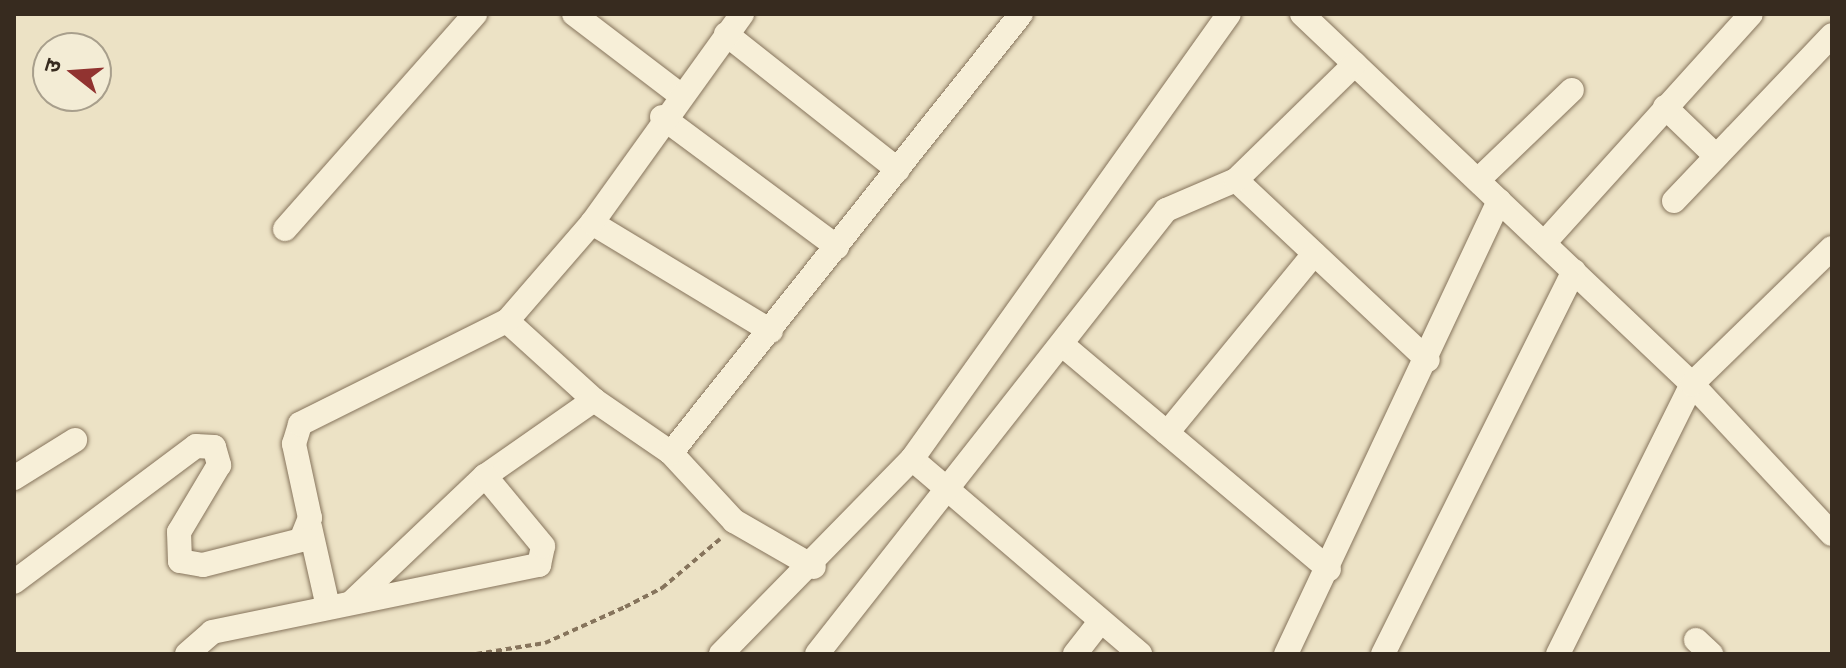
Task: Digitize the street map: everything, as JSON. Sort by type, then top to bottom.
[{"type":"street","points":[[285,229],[475,14]]},
{"type":"street","points":[[574,14],[679,94]]},
{"type":"street","points":[[340,604],[310,527],[294,444],[310,413],[457,352],[507,321],[592,223],[662,117],[742,14]]},
{"type":"street","points":[[671,453],[1021,14]]},
{"type":"street","points":[[721,654],[814,567],[912,459],[1229,14]]},
{"type":"street","points":[[1302,14],[1692,384],[1832,534]]},
{"type":"street","points":[[1545,242],[1751,14]]},
{"type":"street","points":[[726,34],[898,170]]},
{"type":"street","points":[[1674,201],[1832,35]]},
{"type":"street","points":[[817,654],[942,492],[1065,347],[1166,210],[1236,180],[1355,64]]},
{"type":"street","points":[[1478,180],[1572,90]]},
{"type":"street","points":[[1665,107],[1716,156]]},
{"type":"street","points":[[662,117],[837,247]]},
{"type":"street","points":[[1236,180],[1428,360]]},
{"type":"street","points":[[1286,654],[1428,360],[1499,201]]},
{"type":"street","points":[[592,223],[771,331]]},
{"type":"street","points":[[1558,654],[1692,384],[1832,248]]},
{"type":"street","points":[[1167,433],[1314,254]]},
{"type":"street","points":[[1383,654],[1574,271]]},
{"type":"street","points":[[507,321],[594,400],[671,453],[734,521],[814,567]]},
{"type":"street","points":[[1065,347],[1329,569]]},
{"type":"street","points":[[340,604],[485,476],[594,400]]},
{"type":"street","points":[[14,478],[75,440]]},
{"type":"street","points":[[14,582],[196,446],[214,447],[219,465],[179,532],[180,561],[203,565],[292,546],[310,527]]},
{"type":"street","points":[[912,459],[942,492],[1140,654]]},
{"type":"street","points":[[187,654],[212,632],[539,565],[543,546],[485,476]]},
{"type":"street","points":[[1075,654],[1100,622]]},
{"type":"path","points":[[476,654],[545,643],[662,588],[714,548],[734,521]]}]
